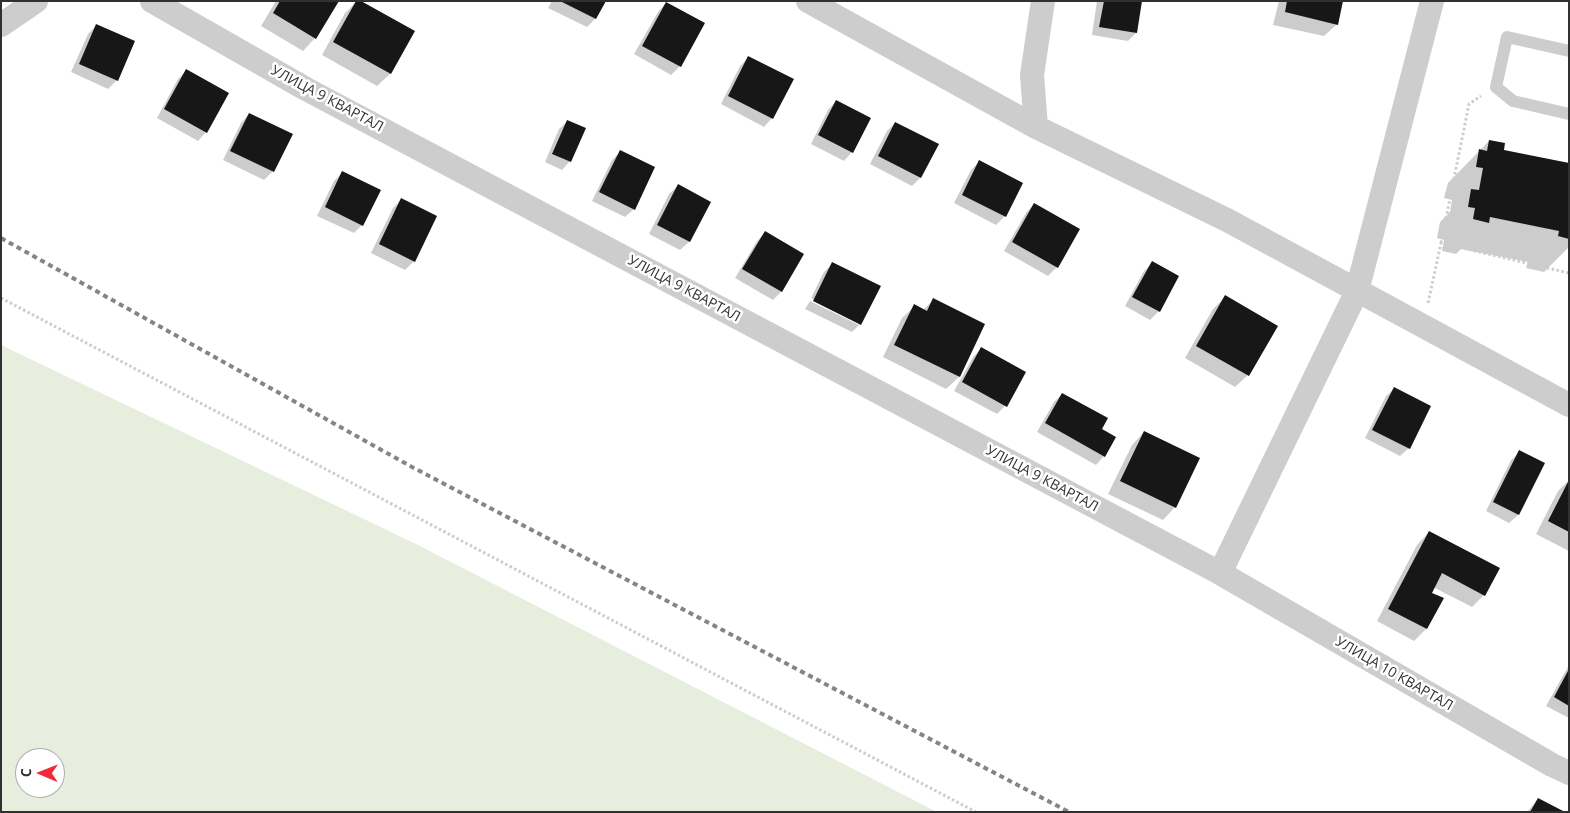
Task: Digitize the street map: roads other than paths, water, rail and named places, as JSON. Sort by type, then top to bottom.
[{"type":"street","points":[[1,25],[36,1]]},
{"type":"street","name":"УЛИЦА 9 КВАРТАЛ","points":[[152,1],[306,89],[1220,573]]},
{"type":"street","points":[[808,1],[1036,127],[1227,220],[1569,405]]},
{"type":"street","points":[[1036,127],[1032,75],[1043,1]]},
{"type":"street","points":[[1220,573],[1357,290],[1432,1]]},
{"type":"street","name":"УЛИЦА 10 КВАРТАЛ","points":[[1220,573],[1552,765],[1569,772]]},
{"type":"lane","points":[[1569,51],[1507,37],[1496,87],[1513,101],[1569,114]]},
{"type":"railway","points":[[1,238],[412,467],[1069,812]]}]
